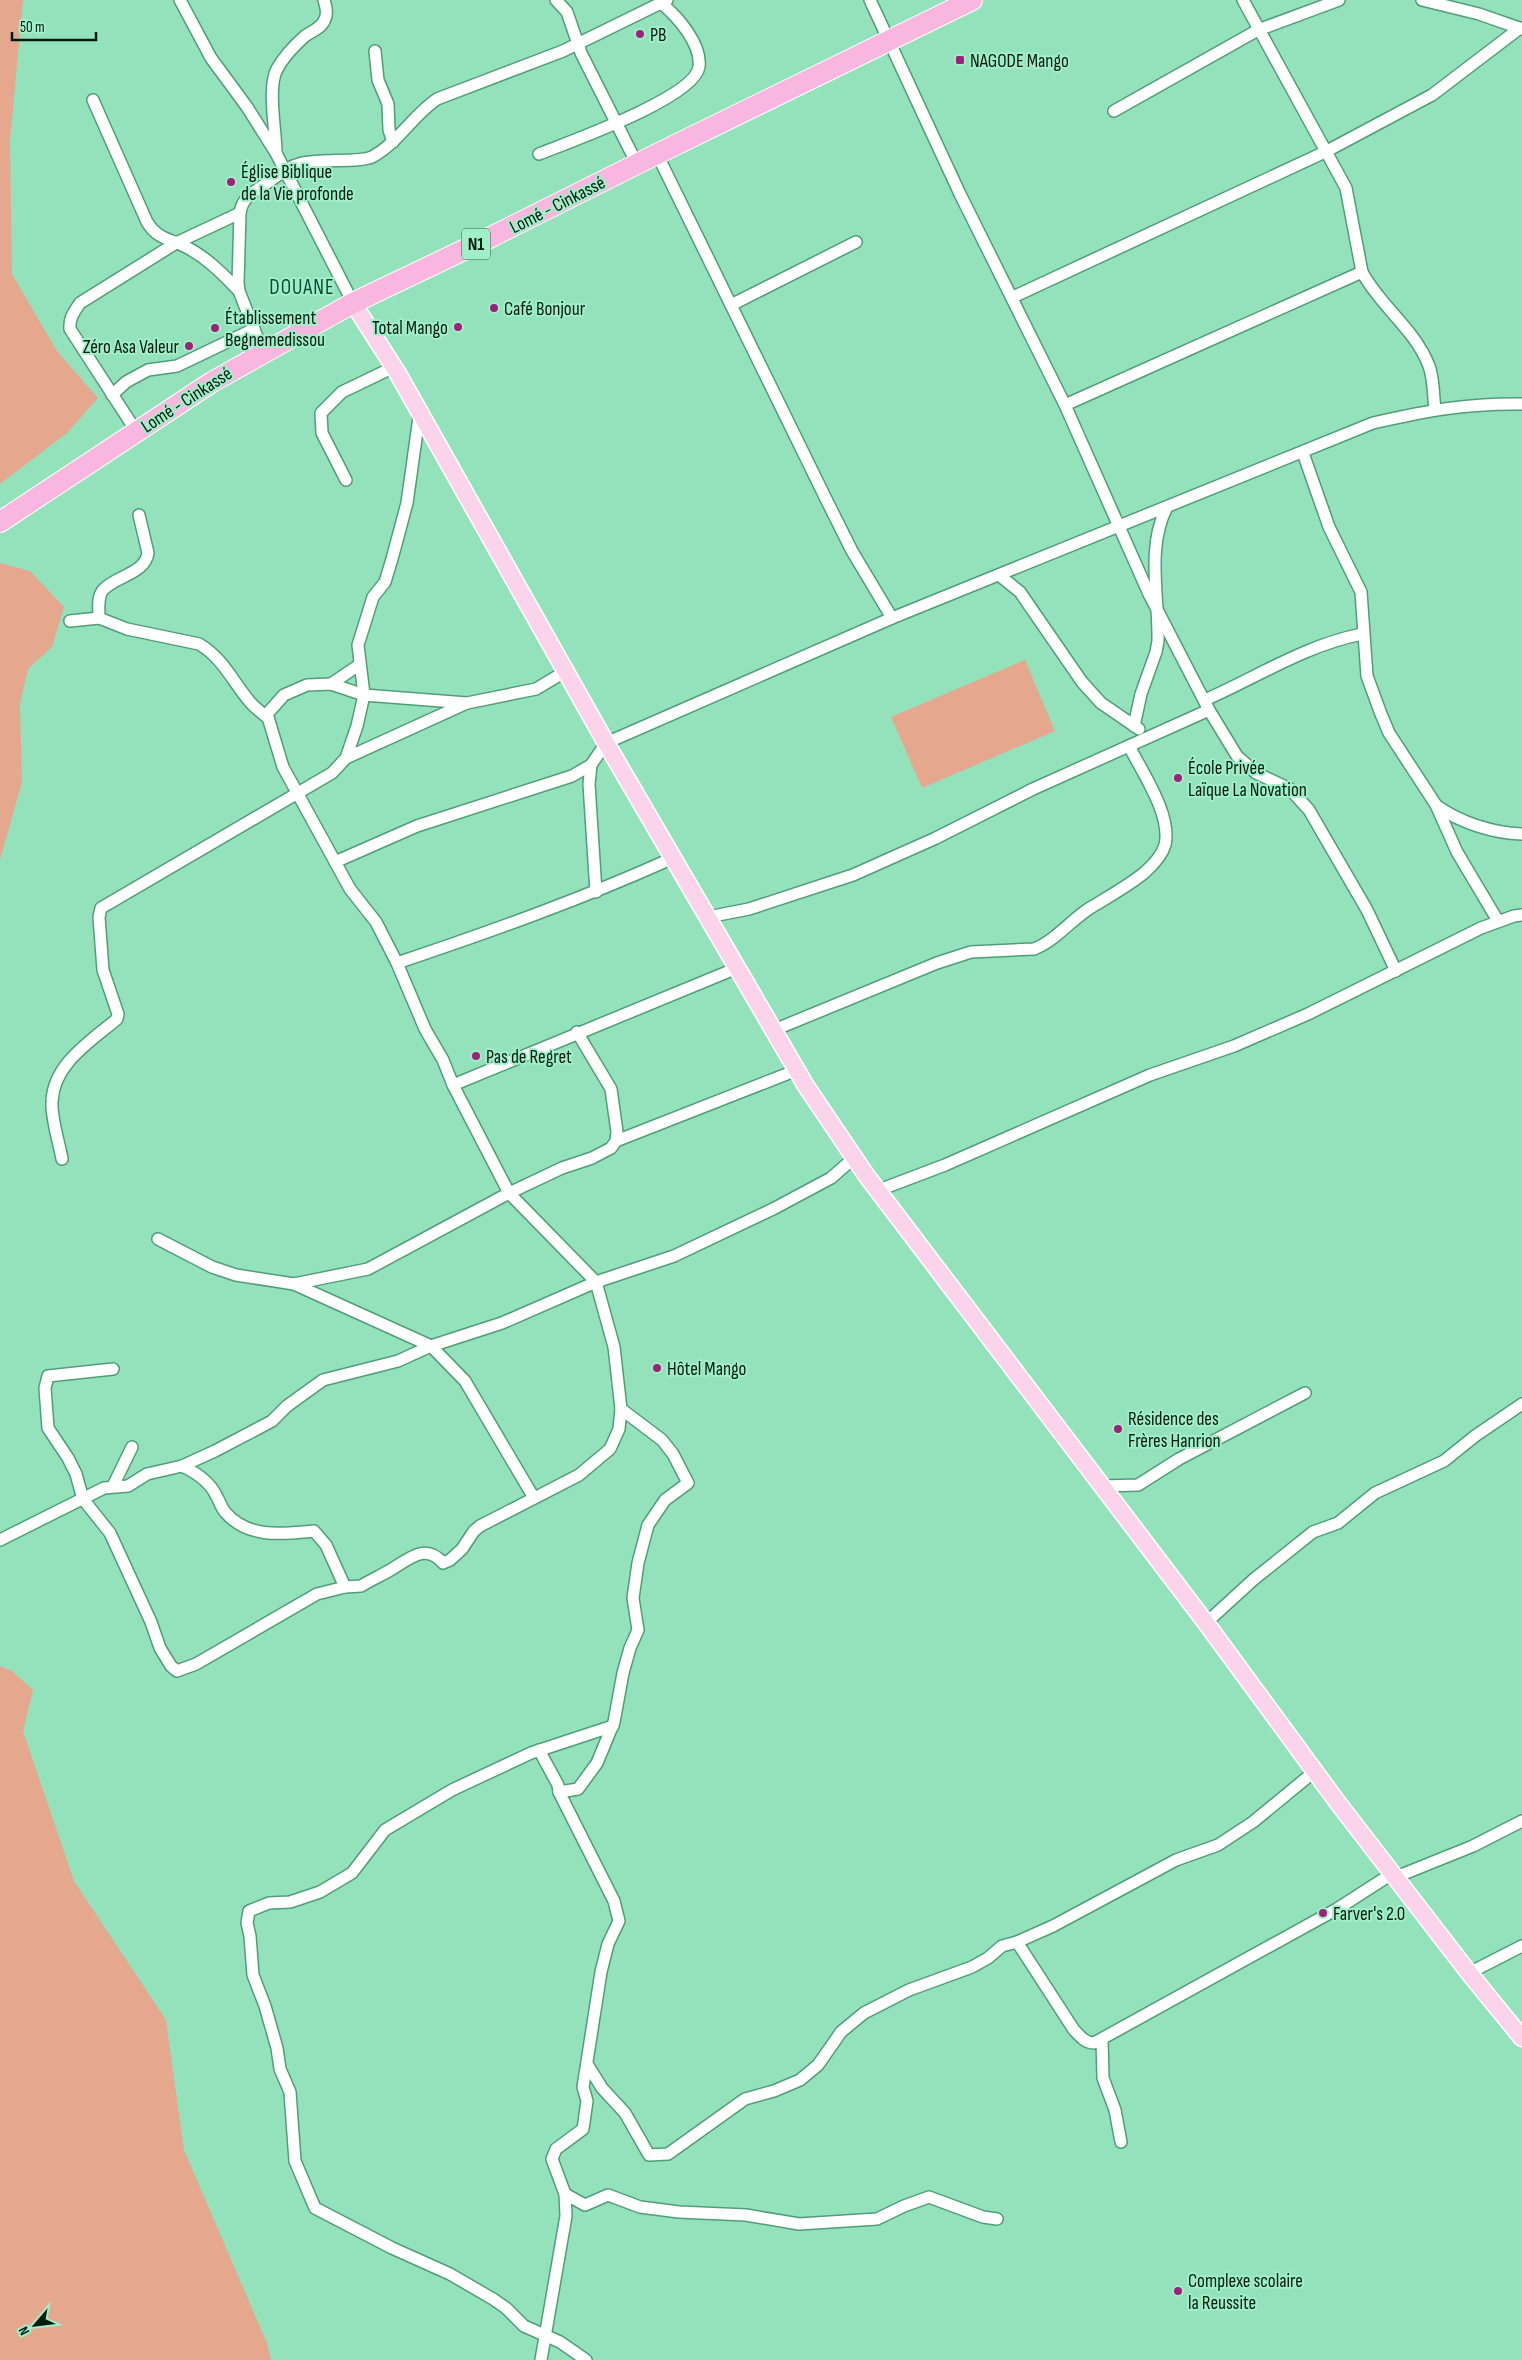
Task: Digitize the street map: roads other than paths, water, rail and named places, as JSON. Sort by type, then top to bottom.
[{"type":"highway","name":"Lomé - Cinkassé","points":[[0,522],[212,382],[353,303],[972,0]]},
{"type":"main road","points":[[353,303],[420,410],[606,743],[737,968],[797,1070],[855,1157],[1206,1622],[1315,1771],[1468,1973],[1522,2038]]},
{"type":"street","points":[[180,0],[211,58],[247,107],[276,153],[353,303]]},
{"type":"street","points":[[276,153],[276,129],[272,96],[274,78],[277,69],[294,48],[304,37],[320,26],[326,18],[324,0]]},
{"type":"street","points":[[556,0],[567,12],[581,53],[637,164]]},
{"type":"street","points":[[870,0],[960,194],[1013,297],[1065,405],[1120,526],[1132,558],[1207,705],[1237,756],[1256,773],[1290,788],[1309,810],[1367,910],[1396,971]]},
{"type":"street","points":[[1243,0],[1346,188],[1362,272],[1368,282],[1407,327],[1429,367],[1435,409]]},
{"type":"street","points":[[1114,111],[1258,30],[1338,0]]},
{"type":"street","points":[[1422,0],[1479,14],[1521,29]]},
{"type":"street","points":[[239,291],[241,204],[246,198],[285,171],[299,164],[370,158],[393,142],[424,108],[437,99],[579,44],[664,1],[678,17],[698,55],[699,68],[688,84],[674,94],[617,124],[539,154]]},
{"type":"street","points":[[1013,297],[1325,152],[1432,95],[1521,29]]},
{"type":"street","points":[[375,51],[376,68],[388,104],[389,130],[393,142]]},
{"type":"street","points":[[93,100],[147,222],[154,233],[176,243],[218,269],[239,291],[263,352]]},
{"type":"street","points":[[657,154],[852,551],[892,618]]},
{"type":"street","points":[[136,431],[70,329],[69,321],[80,303],[176,243],[240,213]]},
{"type":"street","points":[[731,305],[856,242]]},
{"type":"street","points":[[1065,405],[1362,272]]},
{"type":"street","points":[[112,395],[126,382],[148,370],[177,366],[254,329]]},
{"type":"street","points":[[346,480],[322,434],[321,413],[342,392],[394,367]]},
{"type":"street","points":[[336,862],[408,829],[572,776],[592,765],[606,743],[892,618],[1303,453],[1373,423],[1435,409],[1484,404],[1522,404]]},
{"type":"street","points":[[346,758],[357,726],[364,695],[358,646],[374,597],[385,582],[390,569],[407,504],[420,410]]},
{"type":"street","points":[[1303,453],[1329,526],[1361,592],[1364,618],[1362,634],[1367,676],[1381,714],[1389,733],[1436,805],[1457,852],[1498,922]]},
{"type":"street","points":[[1134,726],[1141,694],[1156,652],[1159,613],[1156,544],[1159,522],[1167,507]]},
{"type":"street","points":[[99,618],[98,602],[102,591],[142,566],[147,560],[148,553],[139,515]]},
{"type":"street","points":[[999,575],[1020,592],[1082,682],[1101,703],[1151,736]]},
{"type":"street","points":[[70,621],[99,618],[127,629],[199,644],[208,650],[227,669],[250,703],[268,718]]},
{"type":"street","points":[[708,917],[749,909],[852,875],[936,838],[1033,789],[1151,736],[1306,650],[1362,634]]},
{"type":"street","points":[[331,684],[359,665]]},
{"type":"street","points":[[62,1159],[52,1102],[56,1078],[81,1048],[117,1019],[118,1014],[103,970],[98,917],[101,908],[332,773],[346,758],[468,703],[536,689],[566,672]]},
{"type":"street","points":[[113,1369],[52,1374],[46,1378],[48,1428],[76,1474],[82,1499],[110,1533],[151,1622],[160,1648],[171,1666],[177,1671],[211,1656],[317,1594],[345,1587],[361,1586],[417,1554],[429,1553],[437,1556],[443,1563],[450,1560],[480,1526],[579,1475],[610,1449],[615,1441],[622,1409],[614,1347],[596,1282],[509,1193],[418,1013],[397,963],[376,922],[350,889],[296,794],[283,768],[268,718],[270,710],[284,695],[307,685],[331,684],[364,695],[468,703]]},
{"type":"street","points":[[774,1030],[937,963],[971,952],[1034,948],[1042,945],[1077,916],[1144,872],[1160,856],[1165,845],[1165,826],[1158,802],[1129,746]]},
{"type":"street","points":[[592,765],[590,816],[596,892]]},
{"type":"street","points":[[1436,805],[1448,814],[1474,825],[1506,833],[1522,834]]},
{"type":"street","points":[[397,963],[470,940],[596,892],[673,858]]},
{"type":"street","points":[[879,1190],[946,1165],[1150,1075],[1234,1046],[1308,1014],[1498,922],[1522,915]]},
{"type":"street","points":[[453,1084],[495,1069],[577,1032],[737,968]]},
{"type":"street","points":[[294,1284],[368,1269],[509,1193],[611,1148],[616,1141],[617,1132],[611,1089],[577,1032]]},
{"type":"street","points":[[616,1141],[797,1070]]},
{"type":"street","points":[[0,1540],[104,1488],[128,1486],[147,1474],[182,1466],[215,1451],[272,1421],[287,1406],[323,1380],[398,1361],[432,1346],[502,1323],[596,1282],[674,1256],[773,1209],[831,1178],[855,1157]]},
{"type":"street","points":[[158,1239],[212,1267],[236,1274],[294,1284],[432,1346],[465,1381],[534,1498]]},
{"type":"street","points":[[1103,1486],[1138,1485],[1179,1459],[1305,1393]]},
{"type":"street","points":[[1206,1622],[1253,1580],[1312,1532],[1338,1523],[1375,1493],[1444,1461],[1475,1436],[1522,1404]]},
{"type":"street","points":[[560,1792],[578,1789],[597,1763],[613,1726],[623,1673],[630,1648],[638,1630],[633,1598],[638,1563],[648,1525],[666,1500],[688,1483],[673,1454],[662,1440],[622,1409]]},
{"type":"street","points":[[113,1486],[132,1447]]},
{"type":"street","points":[[182,1466],[195,1471],[216,1492],[224,1511],[246,1528],[273,1535],[314,1531],[326,1545],[345,1587]]},
{"type":"street","points":[[586,2360],[560,2342],[524,2326],[500,2304],[450,2274],[392,2248],[315,2208],[295,2161],[290,2092],[280,2069],[277,2048],[265,2006],[253,1976],[250,1936],[247,1923],[249,1911],[270,1903],[290,1902],[320,1892],[352,1873],[376,1839],[396,1822],[452,1790],[539,1750],[613,1726]]},
{"type":"street","points":[[539,1750],[614,1901],[618,1921],[608,1944],[601,1972],[583,2087],[587,2101],[583,2129],[556,2149],[552,2159],[565,2194],[565,2222],[541,2360]]},
{"type":"street","points":[[587,2064],[602,2088],[624,2113],[649,2155],[668,2154],[746,2099],[800,2080],[818,2065],[841,2032],[864,2013],[909,1990],[950,1973],[972,1967],[988,1958],[1002,1946],[1017,1942],[1053,1926],[1176,1860],[1218,1845],[1253,1822],[1315,1771]]},
{"type":"street","points":[[1017,1942],[1074,2030],[1089,2043],[1102,2039],[1337,1909],[1394,1875],[1473,1846],[1522,1821]]},
{"type":"street","points":[[1468,1973],[1522,1946]]},
{"type":"street","points":[[1102,2039],[1103,2078],[1116,2110],[1121,2142]]},
{"type":"street","points":[[565,2194],[585,2205],[608,2195],[640,2208],[746,2215],[799,2224],[877,2219],[928,2197],[983,2217],[997,2219]]},
{"type":"street","points":[[548,2316],[560,2342]]},
{"type":"place","name":"PB","points":[[640,34]]},
{"type":"place","name":"NAGODE Mango","points":[[960,60]]},
{"type":"place","name":"Église Biblique de la Vie profonde","points":[[231,182]]},
{"type":"place","name":"Café Bonjour","points":[[494,308]]},
{"type":"place","name":"Total Mango","points":[[458,327]]},
{"type":"place","name":"Établissement Begnemedissou","points":[[215,328]]},
{"type":"place","name":"Zéro Asa Valeur","points":[[189,346]]},
{"type":"place","name":"École Privée Laïque La Novation","points":[[1178,778]]},
{"type":"place","name":"Pas de Regret","points":[[476,1056]]},
{"type":"place","name":"Hôtel Mango","points":[[657,1368]]},
{"type":"place","name":"Résidence des Frères Hanrion","points":[[1118,1429]]},
{"type":"place","name":"Farver's 2.0","points":[[1323,1913]]},
{"type":"place","name":"Complexe scolaire la Reussite","points":[[1178,2291]]},
{"type":"district","name":"DOUANE","points":[[302,287]]}]
